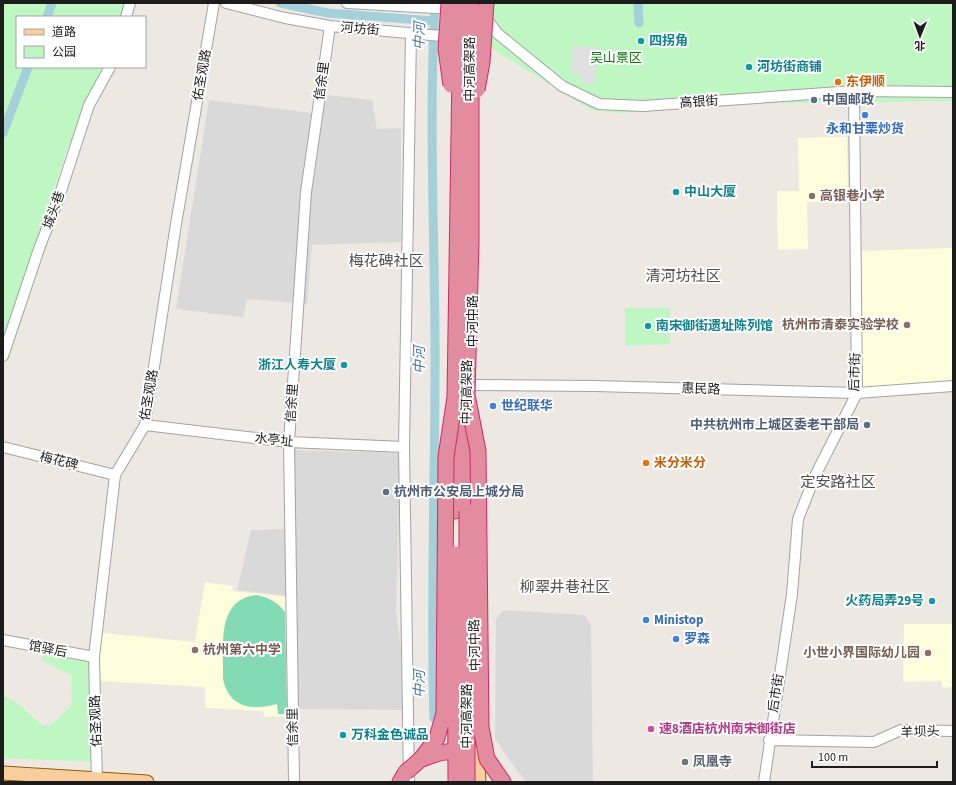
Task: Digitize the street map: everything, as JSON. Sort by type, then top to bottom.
[{"type":"highway","name":"中河高架路","points":[[453,6],[464,128],[471,241],[461,390],[456,782]]},
{"type":"highway","points":[[464,128],[482,62],[478,6]]},
{"type":"highway","points":[[402,781],[406,772],[421,759],[437,738],[444,713],[446,457],[461,390]]},
{"type":"highway","points":[[461,390],[478,451],[481,727],[487,759],[504,782]]},
{"type":"highway","name":"中河高架路","points":[[461,390],[467,782]]},
{"type":"highway","points":[[421,759],[438,752],[457,751],[476,756],[492,766]]},
{"type":"main road","name":"中河中路","points":[[453,6],[447,36],[479,782]]},
{"type":"main road","name":"中河中路","points":[[449,782],[450,561],[461,390],[475,36],[478,6]]},
{"type":"main road","points":[[3,773],[147,782]]},
{"type":"street","points":[[126,16],[130,3]]},
{"type":"street","name":"佑圣观路","points":[[97,780],[94,657],[115,475],[145,424],[176,224],[214,3]]},
{"type":"street","name":"河坊街","points":[[226,3],[285,18],[330,26],[447,36],[475,36],[497,33]]},
{"type":"street","name":"河坊街","points":[[347,3],[416,8],[478,6]]},
{"type":"street","name":"高银街","points":[[478,6],[497,33],[562,86],[599,104],[643,106],[854,91],[953,92]]},
{"type":"street","name":"信余里","points":[[294,782],[289,442],[306,192],[330,26]]},
{"type":"street","points":[[402,781],[404,448],[413,34]]},
{"type":"street","name":"城头巷","points":[[3,356],[40,246],[58,200],[89,105],[109,68]]},
{"type":"street","name":"后市街","points":[[764,782],[769,740],[792,594],[798,518],[814,476],[857,393],[854,91]]},
{"type":"street","name":"惠民路","points":[[461,390],[594,386],[857,393],[953,386]]},
{"type":"street","name":"水亭址","points":[[145,424],[289,442],[404,448]]},
{"type":"street","name":"梅花碑","points":[[3,447],[115,475]]},
{"type":"street","name":"馆驿后","points":[[3,640],[94,657]]},
{"type":"street","name":"羊坝头","points":[[769,740],[874,742],[901,730],[953,731]]},
{"type":"shaded area","points":[[571,46],[597,47],[596,84],[581,84],[581,75],[571,74]]},
{"type":"shaded area","points":[[327,95],[372,100],[377,129],[401,128],[401,242],[312,245],[307,304],[247,299],[243,317],[176,309],[209,100],[312,113]]},
{"type":"shaded area","name":"高银巷小学","points":[[847,137],[848,201],[807,202],[808,249],[778,250],[777,191],[799,191],[798,138]]},
{"type":"shaded area","name":"杭州市清泰实验学校","points":[[952,248],[953,382],[861,388],[860,251]]},
{"type":"shaded area","points":[[293,450],[401,453],[396,610],[401,650],[402,710],[296,709],[296,597],[237,590],[251,530],[294,529]]},
{"type":"shaded area","name":"杭州第六中学","points":[[205,582],[233,586],[232,591],[289,597],[290,717],[264,717],[263,711],[205,708],[205,687],[101,681],[98,658],[103,633],[195,642]]},
{"type":"shaded area","points":[[504,610],[584,615],[591,625],[593,782],[526,782],[495,738],[496,619]]},
{"type":"shaded area","name":"小世小界国际幼儿园","points":[[904,624],[953,624],[953,687],[943,688],[941,681],[903,682]]},
{"type":"green space","points":[[3,3],[124,3],[121,16],[16,16],[16,68],[105,68],[67,150],[3,338]]},
{"type":"green space","name":"吴山景区","points":[[490,3],[953,3],[953,101],[731,104],[618,113],[591,110],[483,43]]},
{"type":"green space","points":[[625,308],[670,308],[670,344],[625,346]]},
{"type":"green space","points":[[257,595],[273,601],[285,612],[287,714],[278,714],[277,704],[251,707],[236,702],[226,689],[223,679],[223,640],[228,615],[234,605],[244,598]]},
{"type":"green space","points":[[43,654],[90,662],[94,762],[3,758],[3,695],[17,703],[43,726],[52,724],[71,706],[72,676],[42,660]]},
{"type":"waterway","points":[[47,16],[52,3]]},
{"type":"waterway","points":[[280,3],[328,13],[434,21]]},
{"type":"waterway","name":"中河","points":[[434,718],[433,574],[435,333],[432,86],[435,3]]},
{"type":"waterway","points":[[638,3],[639,23]]},
{"type":"waterway","points":[[3,133],[28,68]]},
{"type":"place","name":"四拐角","points":[[641,41]]},
{"type":"place","name":"河坊街商铺","points":[[749,67]]},
{"type":"place","name":"东伊顺","points":[[838,82]]},
{"type":"place","name":"中国邮政","points":[[814,100]]},
{"type":"place","name":"永和甘栗炒货","points":[[865,115]]},
{"type":"place","name":"中山大厦","points":[[676,192]]},
{"type":"place","name":"高银巷小学","points":[[812,196]]},
{"type":"place","name":"杭州市清泰实验学校","points":[[907,325]]},
{"type":"place","name":"南宋御街遗址陈列馆","points":[[648,326]]},
{"type":"place","name":"浙江人寿大厦","points":[[344,365]]},
{"type":"place","name":"世纪联华","points":[[493,406]]},
{"type":"place","name":"中共杭州市上城区委老干部局","points":[[867,425]]},
{"type":"place","name":"米分米分","points":[[646,463]]},
{"type":"place","name":"杭州市公安局上城分局","points":[[386,492]]},
{"type":"place","name":"火药局弄29号","points":[[932,601]]},
{"type":"place","name":"Ministop","points":[[646,620]]},
{"type":"place","name":"罗森","points":[[676,639]]},
{"type":"place","name":"杭州第六中学","points":[[195,650]]},
{"type":"place","name":"小世小界国际幼儿园","points":[[928,653]]},
{"type":"place","name":"速8酒店杭州南宋御街店","points":[[651,729]]},
{"type":"place","name":"万科金色诚品","points":[[343,735]]},
{"type":"place","name":"凤凰寺","points":[[685,762]]},
{"type":"district","name":"梅花碑社区","points":[[386,261]]},
{"type":"district","name":"清河坊社区","points":[[683,276]]},
{"type":"district","name":"定安路社区","points":[[838,482]]},
{"type":"district","name":"柳翠井巷社区","points":[[565,587]]}]
